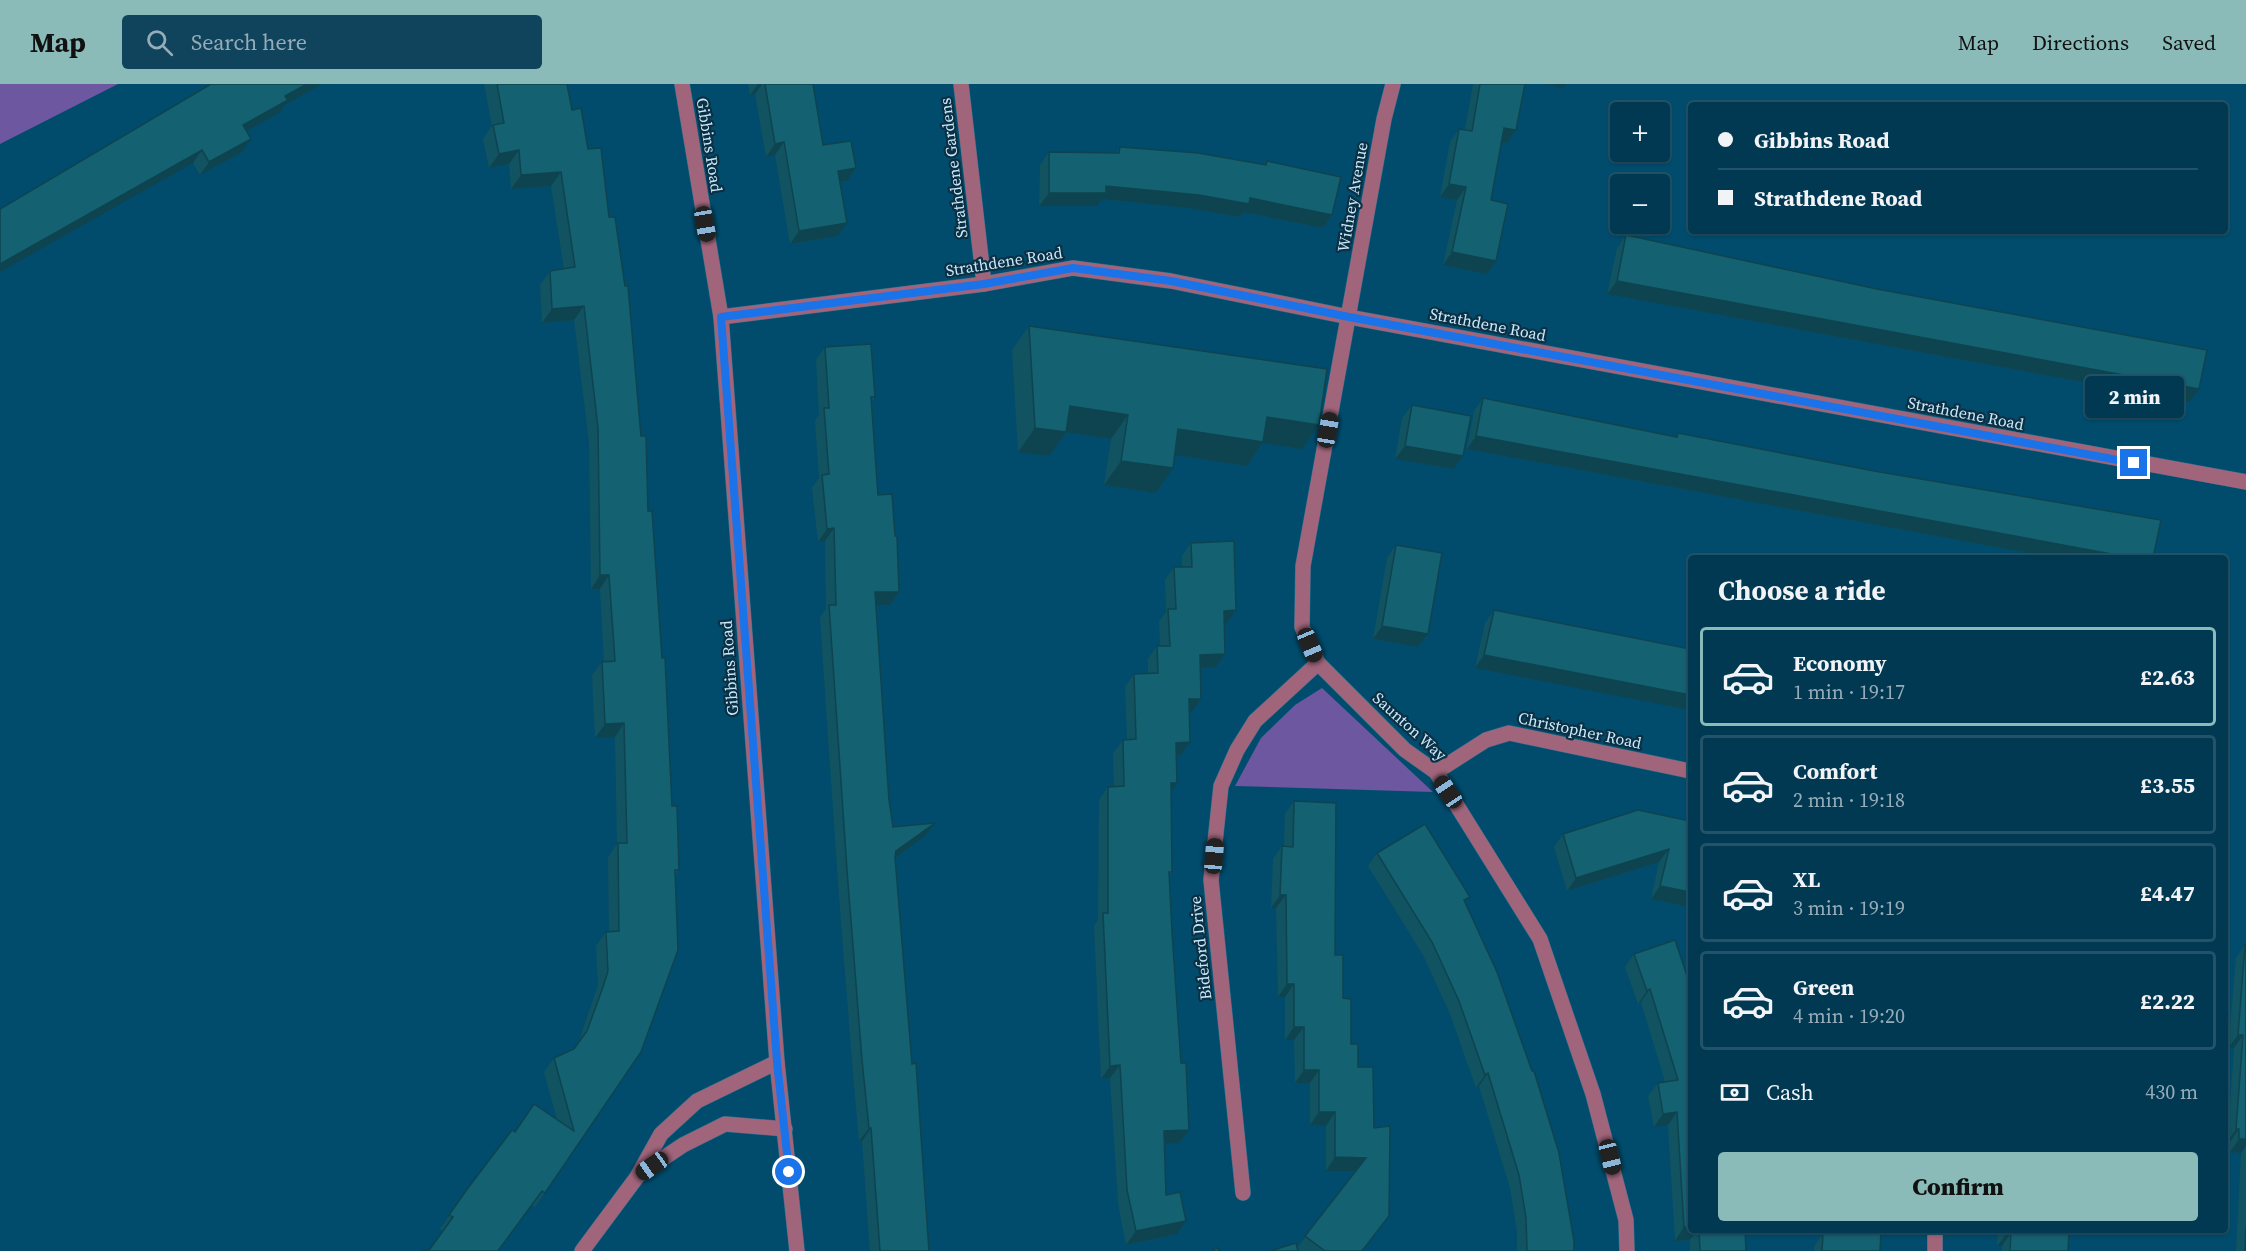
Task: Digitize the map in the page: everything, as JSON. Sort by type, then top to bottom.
[{"type":"street","name":"Gibbins Road","points":[[682,84],[721,317],[777,1062],[797,1251]]},
{"type":"street","name":"Strathdene Gardens","points":[[962,84],[984,284]]},
{"type":"street","name":"Widney Avenue","points":[[1349,317],[1384,119],[1394,84]]},
{"type":"street","name":"Strathdene Road","points":[[721,317],[984,284],[1073,268],[1171,281],[1349,317],[2246,482]]},
{"type":"street","name":"Saunton Way","points":[[1349,317],[1303,566],[1302,627],[1318,663],[1405,750],[1436,772],[1540,939],[1593,1094],[1626,1220],[1628,1251]]},
{"type":"street","name":"Bideford Drive","points":[[1243,1193],[1211,880],[1221,786],[1237,750],[1255,721],[1318,663]]},
{"type":"street","name":"Christopher Road","points":[[1436,772],[1486,740],[1509,733],[1688,771]]},
{"type":"street","points":[[582,1251],[637,1177],[661,1134],[697,1101],[777,1062]]},
{"type":"street","points":[[637,1177],[683,1145],[725,1124],[785,1129]]},
{"type":"street","points":[[1935,1233],[1935,1251]]},
{"type":"shaded area","points":[[0,84],[118,84],[0,144]]},
{"type":"shaded area","points":[[1322,688],[1433,792],[1235,786],[1261,738],[1295,705]]},
{"type":"building","points":[[211,84],[307,84],[285,96],[288,100],[243,125],[251,139],[209,162],[202,150],[0,264],[0,209]]},
{"type":"building","points":[[497,84],[567,84],[572,110],[581,108],[588,149],[601,148],[609,217],[615,217],[625,286],[628,286],[641,436],[646,436],[648,511],[652,511],[662,658],[665,658],[672,806],[677,806],[679,870],[675,870],[678,950],[641,1052],[545,1193],[542,1191],[498,1251],[421,1251],[430,1249],[453,1217],[449,1215],[468,1188],[512,1130],[515,1132],[534,1104],[574,1131],[554,1058],[574,1049],[587,1031],[603,987],[608,971],[606,932],[619,931],[618,843],[627,843],[624,723],[605,724],[602,662],[615,661],[609,575],[600,575],[598,428],[584,306],[552,309],[550,271],[575,267],[561,172],[521,175],[519,150],[499,154],[493,125],[504,123]]},
{"type":"building","points":[[765,84],[813,84],[823,145],[851,141],[856,168],[838,171],[847,223],[799,231],[784,142],[775,144]]},
{"type":"building","points":[[1480,84],[1525,84],[1516,130],[1504,128],[1491,200],[1508,204],[1496,261],[1452,252],[1466,187],[1449,184],[1459,129],[1472,131]]},
{"type":"building","points":[[1120,147],[1198,153],[1266,165],[1267,161],[1341,177],[1332,215],[1250,198],[1249,204],[1199,195],[1106,186],[1106,193],[1049,193],[1049,152],[1119,153]]},
{"type":"building","points":[[1626,235],[1877,289],[2207,350],[2199,389],[1617,281]]},
{"type":"building","points":[[1029,326],[1327,369],[1319,425],[1267,417],[1263,442],[1178,429],[1173,468],[1121,461],[1128,415],[1070,406],[1066,432],[1035,428]]},
{"type":"building","points":[[871,344],[875,397],[871,397],[878,495],[892,494],[895,536],[897,536],[899,592],[875,592],[889,800],[893,827],[935,823],[896,851],[895,857],[912,1064],[916,1063],[929,1251],[880,1251],[847,870],[829,605],[836,605],[834,528],[827,529],[822,475],[829,474],[824,408],[829,408],[825,347]]},
{"type":"building","points":[[1483,398],[1677,437],[1678,433],[1874,471],[2161,520],[2154,555],[2117,555],[1476,436]]},
{"type":"building","points":[[1412,405],[1471,416],[1463,456],[1405,446]]},
{"type":"building","points":[[1234,541],[1236,610],[1224,611],[1225,654],[1200,655],[1201,699],[1189,699],[1190,742],[1176,743],[1177,783],[1171,783],[1172,872],[1169,872],[1172,932],[1181,1063],[1186,1063],[1189,1130],[1164,1131],[1166,1195],[1180,1192],[1186,1221],[1136,1231],[1127,1190],[1120,1065],[1110,1066],[1103,913],[1108,913],[1108,787],[1124,786],[1123,740],[1136,739],[1134,674],[1158,673],[1157,646],[1170,646],[1168,609],[1176,609],[1174,567],[1192,567],[1191,543]]},
{"type":"building","points":[[1396,545],[1442,553],[1428,634],[1382,626]]},
{"type":"building","points":[[1494,610],[1688,649],[1688,695],[1484,655]]},
{"type":"building","points":[[1294,801],[1336,803],[1335,955],[1343,955],[1343,998],[1351,999],[1351,1044],[1358,1044],[1358,1067],[1373,1067],[1374,1128],[1390,1126],[1389,1216],[1362,1251],[1325,1251],[1305,1236],[1366,1158],[1335,1157],[1335,1112],[1319,1112],[1319,1070],[1304,1070],[1304,1027],[1294,1027],[1294,984],[1287,984],[1286,895],[1280,895],[1282,846],[1293,847]]},
{"type":"building","points":[[1638,810],[1688,821],[1688,892],[1660,886],[1669,849],[1576,878],[1563,834]]},
{"type":"building","points":[[1425,824],[1470,897],[1464,900],[1497,972],[1532,1071],[1534,1071],[1559,1153],[1574,1251],[1527,1251],[1526,1218],[1519,1175],[1488,1073],[1485,1075],[1459,1001],[1432,942],[1377,853]]},
{"type":"building","points":[[1675,940],[1688,979],[1688,1227],[1684,1227],[1677,1112],[1663,1114],[1658,1083],[1678,1080],[1650,989],[1647,991],[1634,954]]},
{"type":"building","points":[[2245,945],[2246,1139],[2239,1139],[2239,1129],[2236,1129],[2243,1035],[2238,1035]]},
{"type":"building","points":[[1699,1233],[1745,1233],[1746,1251],[1700,1251]]},
{"type":"building","points":[[1823,1233],[1881,1233],[1880,1251],[1822,1251]]},
{"type":"building","points":[[2011,1233],[2069,1233],[2068,1251],[2010,1251]]},
{"type":"building","points":[[1296,1243],[1298,1251],[1270,1251]]},
{"type":"route","points":[[789,1172],[777,1062],[721,317],[984,284],[1073,268],[1171,281],[1349,317],[2134,463]]}]
